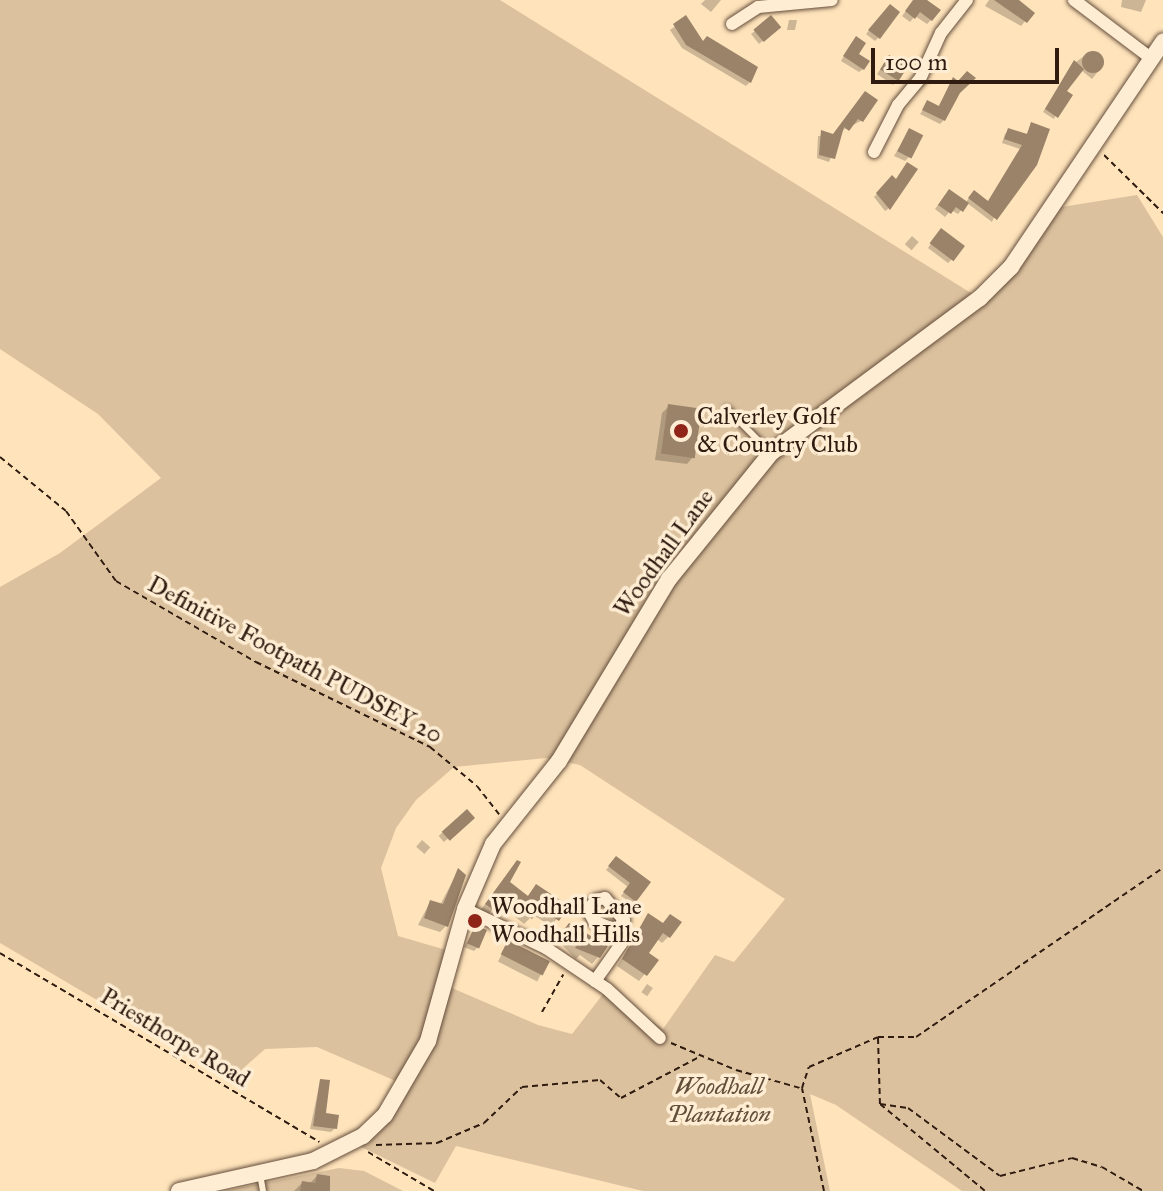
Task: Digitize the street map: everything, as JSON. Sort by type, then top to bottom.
[{"type":"street","points":[[732,24],[758,7],[832,0]]},
{"type":"street","points":[[874,152],[898,105],[920,79],[941,33],[967,0]]},
{"type":"street","points":[[1074,0],[1152,59]]},
{"type":"street","name":"Woodhall Lane","points":[[179,1191],[260,1174],[360,1147],[385,1115],[428,1041],[465,909],[493,844],[559,761],[669,579],[771,453],[980,298],[1011,267],[1163,42]]},
{"type":"street","points":[[465,909],[569,963],[595,981],[660,1038]]},
{"type":"street","points":[[595,981],[621,944],[617,931]]},
{"type":"lane","points":[[727,409],[771,453]]},
{"type":"lane","points":[[260,1174],[263,1191]]},
{"type":"path","points":[[1094,146],[1163,213]]},
{"type":"path","name":"Definitive Footpath PUDSEY 20","points":[[0,457],[66,511],[116,581],[256,662],[430,747],[477,786],[508,825]]},
{"type":"path","points":[[824,1191],[802,1088],[809,1067],[878,1037],[916,1037],[1163,868]]},
{"type":"path","name":"Priesthorpe Road","points":[[0,953],[332,1154]]},
{"type":"path","points":[[542,1012],[569,963]]},
{"type":"path","points":[[878,1037],[880,1104],[985,1191]]},
{"type":"path","points":[[660,1038],[699,1057],[802,1088]]},
{"type":"path","points":[[360,1147],[437,1143],[484,1123],[522,1087],[600,1080],[621,1098],[699,1057]]},
{"type":"path","points":[[880,1104],[908,1108],[1000,1176],[1072,1158],[1102,1167],[1143,1191]]},
{"type":"path","points":[[360,1147],[434,1191]]},
{"type":"green space","name":"Calverley Golf & Country Club","points":[[0,0],[500,0],[979,298],[1055,208],[1137,195],[1163,237],[1163,1191],[962,1191],[836,1105],[810,1094],[830,1191],[643,1191],[456,1146],[435,1183],[353,1143],[405,1085],[317,1047],[265,1049],[231,1079],[0,943],[0,587],[60,553],[161,478],[98,414],[0,349]],"holes":[[[546,758],[580,765],[785,899],[734,962],[715,955],[663,1029],[607,989],[572,1034],[538,1025],[445,985],[453,952],[398,936],[381,868],[396,828],[416,800],[454,767]]]},
{"type":"green space","points":[[339,1168],[364,1171],[403,1191],[224,1191]]},
{"type":"building","points":[[913,0],[927,0],[941,10],[932,21],[920,12],[915,19],[905,11]]},
{"type":"building","points":[[994,0],[1019,0],[1035,13],[1027,23]]},
{"type":"building","points":[[890,4],[900,12],[880,39],[868,30]]},
{"type":"building","points":[[686,15],[703,41],[707,36],[758,67],[751,83],[686,45],[673,24]]},
{"type":"building","points":[[771,15],[781,27],[764,42],[753,30]]},
{"type":"building","points":[[856,36],[866,43],[859,54],[870,61],[864,70],[843,56]]},
{"type":"building","points":[[1093,51],[1101,54],[1104,62],[1101,70],[1093,73],[1085,70],[1082,62],[1085,54]]},
{"type":"building","points":[[889,55],[908,67],[899,81],[880,69]]},
{"type":"building","points":[[1074,60],[1084,69],[1067,91],[1073,95],[1058,118],[1045,109]]},
{"type":"building","points":[[967,71],[976,78],[960,93],[945,121],[922,110],[927,100],[939,106],[953,77],[958,81]]},
{"type":"building","points":[[865,91],[878,100],[863,122],[858,119],[849,131],[844,127],[835,159],[819,155],[821,130],[833,134]]},
{"type":"building","points":[[1031,122],[1050,129],[1037,165],[997,220],[968,198],[974,190],[988,201],[1022,145],[1004,139],[1008,128],[1027,134]]},
{"type":"building","points":[[909,128],[923,135],[911,158],[897,151]]},
{"type":"building","points":[[907,162],[918,169],[890,210],[876,193],[892,175],[896,179]]},
{"type":"building","points":[[949,189],[969,203],[963,212],[956,207],[951,214],[938,205]]},
{"type":"building","points":[[941,228],[965,246],[954,261],[930,243]]},
{"type":"building","name":"Calverley Golf & Country Club","points":[[668,404],[702,409],[695,458],[661,454]]},
{"type":"building","points":[[467,809],[475,818],[450,841],[442,832]]},
{"type":"building","points":[[616,856],[651,882],[636,902],[623,892],[630,883],[608,866]]},
{"type":"building","points":[[517,860],[521,862],[510,882],[528,896],[536,884],[569,906],[559,921],[541,909],[532,919],[505,897],[495,911],[485,904]]},
{"type":"building","points":[[458,868],[466,875],[448,927],[424,918],[430,900],[443,904]]},
{"type":"building","points":[[648,913],[663,923],[670,914],[682,922],[670,938],[663,933],[649,953],[659,960],[647,976],[622,959]]},
{"type":"building","points":[[569,923],[608,946],[600,958],[575,948],[578,944],[562,932]]},
{"type":"building","points":[[475,925],[487,930],[479,948],[467,943]]},
{"type":"building","points":[[508,940],[550,961],[543,976],[501,954]]},
{"type":"building","points":[[320,1079],[330,1080],[326,1113],[339,1115],[337,1129],[313,1126]]},
{"type":"building","points":[[317,1174],[330,1176],[330,1191],[300,1191],[302,1181],[315,1183]]},
{"type":"place","name":"Calverley Golf & Country Club","points":[[681,431]]},
{"type":"place","name":"Woodhall Lane Woodhall Hills","points":[[475,921]]},
{"type":"park label","name":"Woodhall Plantation","points":[[719,1101]]}]
